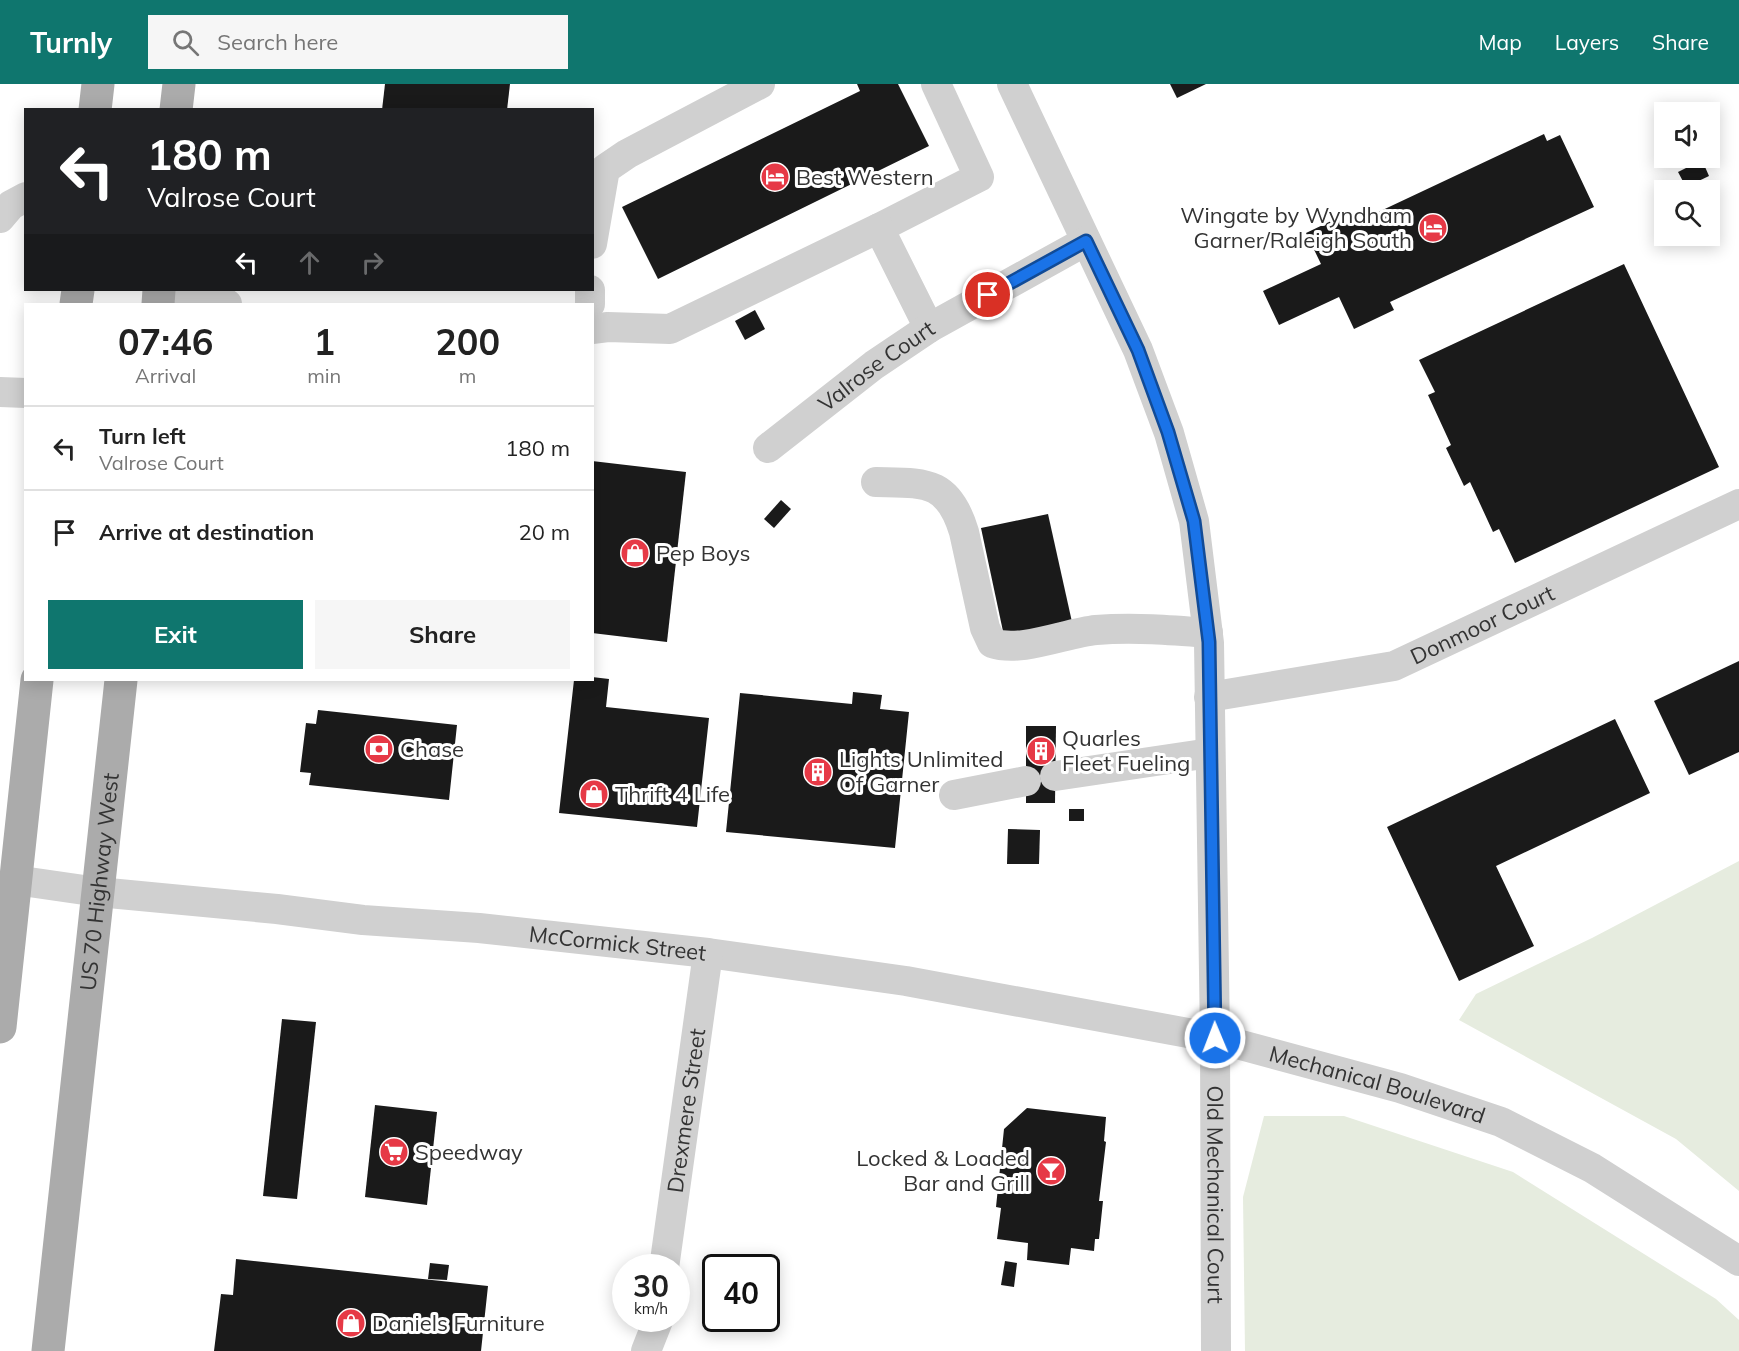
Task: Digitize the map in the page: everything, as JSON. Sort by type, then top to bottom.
[{"type":"main road","points":[[95,108],[98,84]]},
{"type":"main road","points":[[176,108],[179,84]]},
{"type":"main road","points":[[0,1027],[37,681]]},
{"type":"main road","name":"US 70 Highway West","points":[[48,1351],[121,681]]},
{"type":"street","points":[[594,232],[605,169],[627,154],[760,84]]},
{"type":"street","points":[[594,329],[670,329],[979,177],[936,84]]},
{"type":"street","points":[[1012,84],[1138,350],[1168,432],[1194,521],[1208,633],[1215,1038]]},
{"type":"street","points":[[879,228],[929,328]]},
{"type":"street","name":"Valrose Court","points":[[768,448],[874,365],[929,328],[1086,241]]},
{"type":"street","points":[[158,297],[217,303]]},
{"type":"street","points":[[0,392],[24,393]]},
{"type":"street","points":[[876,482],[933,487],[951,500],[959,517],[985,628],[992,642],[1000,646],[1019,645],[1095,630],[1171,630],[1208,633]]},
{"type":"street","name":"Donmoor Court","points":[[1209,697],[1394,666],[1739,504]]},
{"type":"street","points":[[1055,776],[1210,753]]},
{"type":"street","points":[[954,795],[1026,782]]},
{"type":"street","name":"McCormick Street","points":[[15,880],[98,892],[277,909],[363,920],[479,928],[708,953],[906,981],[1215,1038]]},
{"type":"street","name":"Drexmere Street","points":[[666,1254],[708,953]]},
{"type":"street","name":"Mechanical Boulevard","points":[[1215,1038],[1400,1088],[1501,1122],[1592,1168],[1739,1261]]},
{"type":"street","name":"Old Mechanical Court","points":[[1215,1038],[1216,1351]]},
{"type":"street","points":[[646,1351],[653,1332]]},
{"type":"shaded area","points":[[1739,861],[1739,1191],[1676,1139],[1459,1020],[1476,994],[1592,938]]},
{"type":"shaded area","points":[[1264,1116],[1344,1116],[1513,1172],[1716,1299],[1739,1320],[1739,1351],[1245,1351],[1243,1197]]},
{"type":"building","points":[[385,84],[510,84],[507,108],[382,108]]},
{"type":"building","name":"Best Western","points":[[857,84],[898,84],[929,146],[658,279],[622,207],[860,91]]},
{"type":"building","points":[[1170,84],[1206,84],[1177,98]]},
{"type":"building","name":"Wingate by Wyndham Garner/Raleigh South","points":[[1544,134],[1547,141],[1560,135],[1594,207],[1390,302],[1394,310],[1354,329],[1339,297],[1279,325],[1263,291],[1321,264],[1306,233],[1350,212],[1355,223]]},
{"type":"building","points":[[1686,168],[1706,168],[1709,176],[1701,180],[1682,180],[1678,172]]},
{"type":"building","points":[[1624,264],[1719,467],[1515,563],[1499,529],[1493,532],[1470,482],[1464,486],[1446,448],[1451,445],[1428,395],[1435,392],[1419,360]]},
{"type":"building","points":[[755,310],[765,329],[745,340],[735,321]]},
{"type":"building","name":"Pep Boys","points":[[594,461],[686,472],[667,642],[594,633]]},
{"type":"building","points":[[781,500],[791,509],[774,528],[764,519]]},
{"type":"building","points":[[1048,514],[1072,622],[1004,636],[981,528]]},
{"type":"building","points":[[1739,661],[1739,752],[1689,775],[1654,701]]},
{"type":"building","points":[[594,677],[609,679],[606,707],[709,718],[697,827],[559,813],[574,681],[594,681]]},
{"type":"building","name":"Lights Unlimited Of Garner","points":[[853,692],[882,695],[880,709],[909,712],[895,848],[726,832],[740,693],[852,704]]},
{"type":"building","name":"Chase","points":[[318,710],[457,725],[449,800],[309,785],[311,773],[300,772],[306,723],[316,724]]},
{"type":"building","points":[[1615,719],[1650,793],[1496,866],[1534,946],[1459,981],[1387,827]]},
{"type":"building","name":"Quarles Fleet Fueling","points":[[1026,726],[1056,726],[1055,803],[1026,803]]},
{"type":"building","points":[[1069,809],[1084,809],[1084,821],[1069,821]]},
{"type":"building","points":[[1008,829],[1040,830],[1039,864],[1007,864]]},
{"type":"building","points":[[282,1019],[316,1022],[297,1199],[263,1196]]},
{"type":"building","points":[[375,1105],[437,1112],[427,1205],[365,1197]]},
{"type":"building","name":"Locked & Loaded Bar and Grill","points":[[1027,1108],[1106,1117],[1104,1141],[1106,1142],[1099,1201],[1103,1201],[1099,1239],[1095,1239],[1094,1251],[1071,1248],[1069,1265],[1027,1260],[1028,1243],[997,1239],[1001,1208],[996,1207],[1004,1129]]},
{"type":"building","name":"Daniels Furniture","points":[[236,1259],[488,1286],[481,1351],[214,1351],[221,1294],[233,1295]]},
{"type":"building","points":[[1005,1261],[1017,1263],[1014,1287],[1001,1285]]},
{"type":"building","points":[[430,1263],[449,1265],[447,1280],[428,1279]]},
{"type":"place","name":"Best Western","points":[[775,177]]},
{"type":"place","name":"Wingate by Wyndham Garner/Raleigh South","points":[[1433,228]]},
{"type":"place","name":"Pep Boys","points":[[635,553]]},
{"type":"place","name":"Chase","points":[[379,749]]},
{"type":"place","name":"Quarles Fleet Fueling","points":[[1041,751]]},
{"type":"place","name":"Lights Unlimited Of Garner","points":[[818,772]]},
{"type":"place","name":"Thrift 4 Life","points":[[594,794]]},
{"type":"place","name":"Speedway","points":[[394,1152]]},
{"type":"place","name":"Locked & Loaded Bar and Grill","points":[[1051,1171]]},
{"type":"place","name":"Daniels Furniture","points":[[351,1323]]},
{"type":"route","points":[[988,295],[1086,241],[1138,350],[1168,432],[1194,521],[1209,642],[1215,1038]]}]
